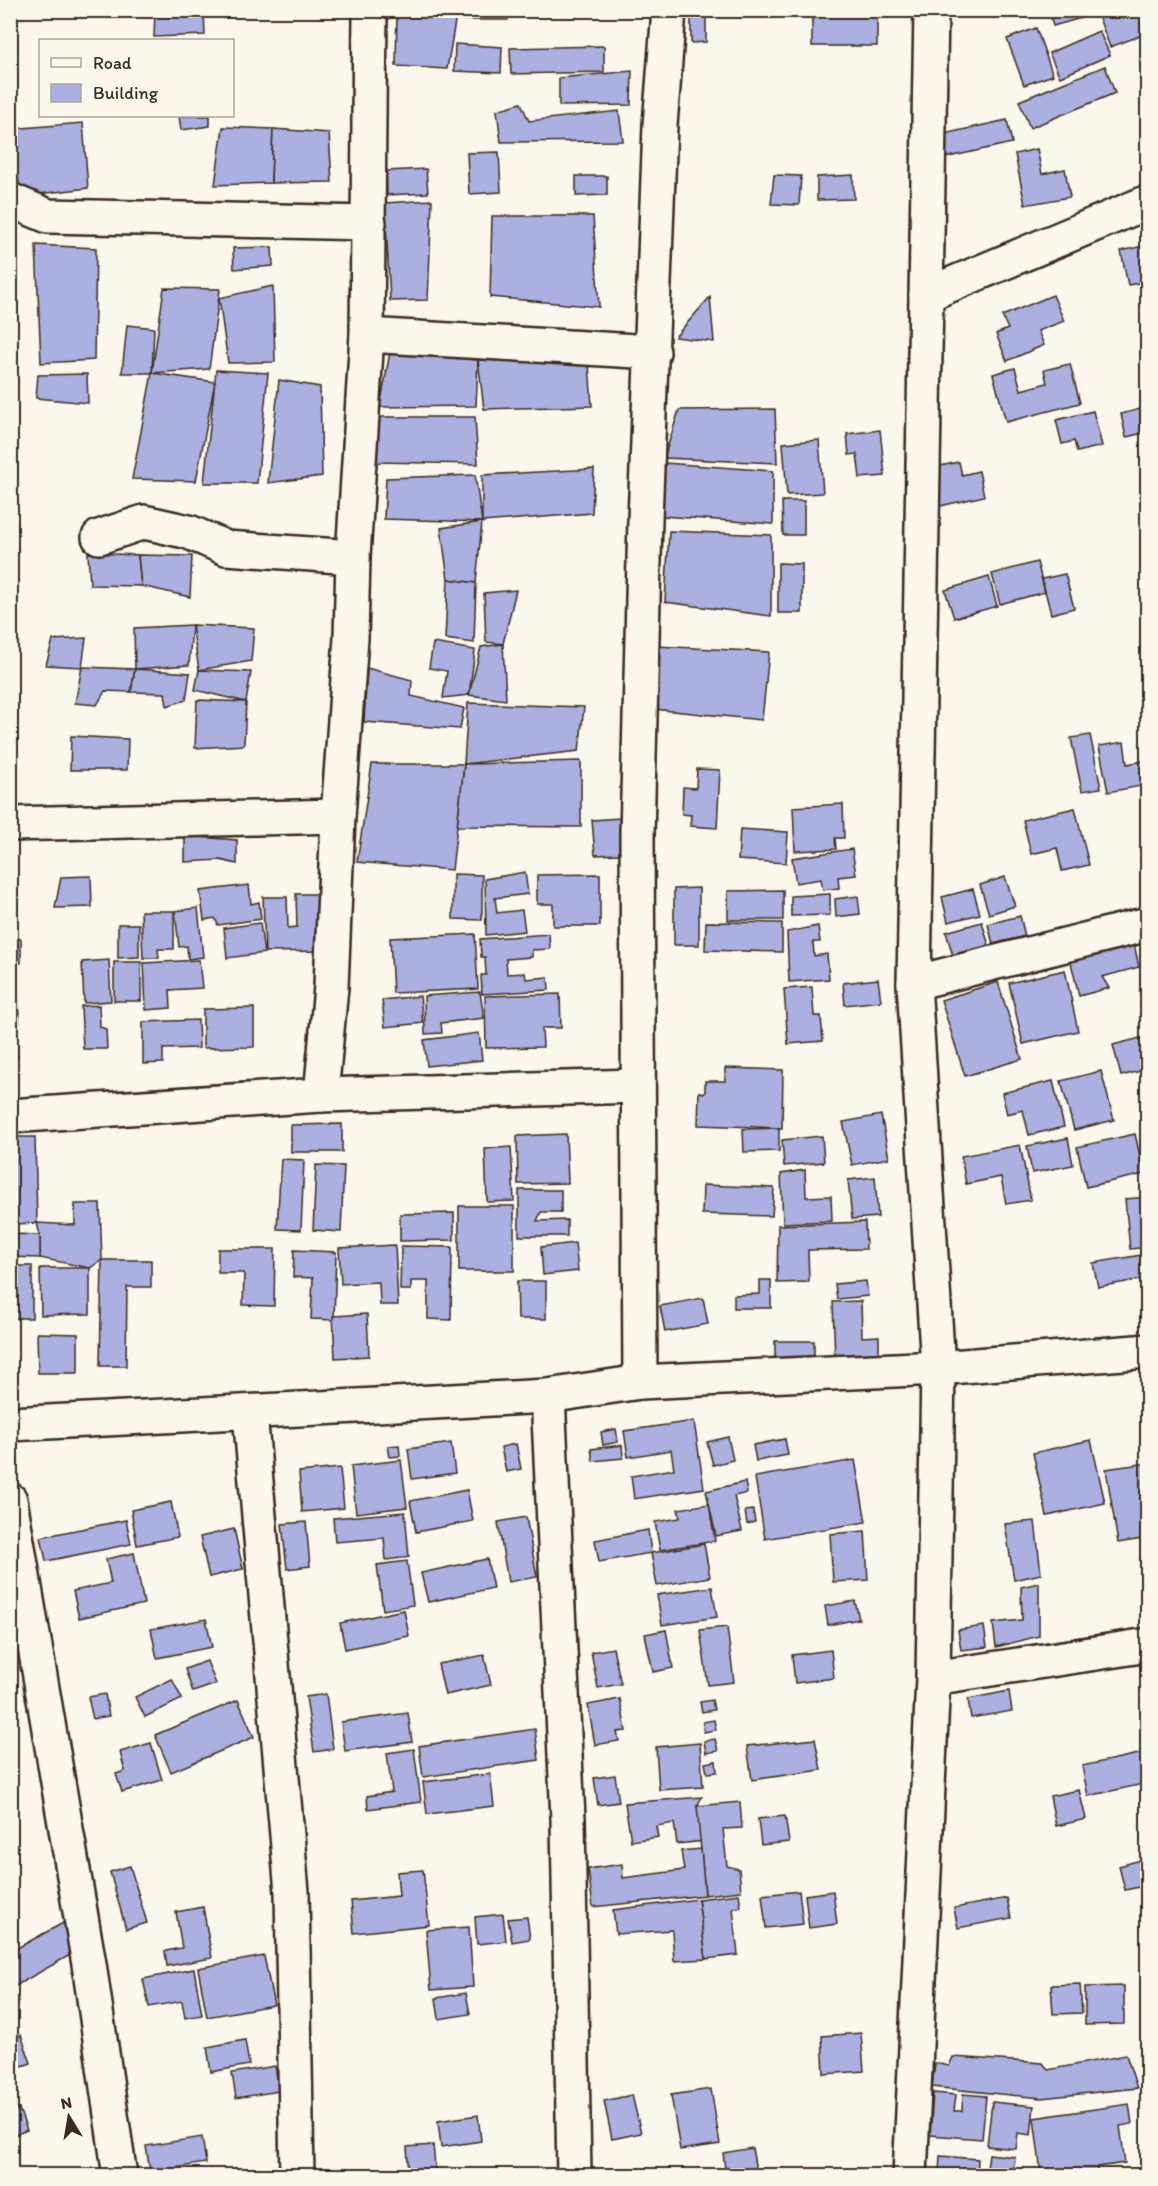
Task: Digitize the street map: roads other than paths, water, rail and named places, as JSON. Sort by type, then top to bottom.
[{"type":"street","points":[[321,1095],[331,987],[338,816],[351,638],[353,557],[367,335],[370,10]]},
{"type":"street","points":[[640,1382],[637,836],[645,520],[660,125],[669,10]]},
{"type":"street","points":[[910,2175],[933,1678],[938,1368],[914,983],[932,10]]},
{"type":"street","points":[[10,200],[48,216],[369,223]]},
{"type":"street","points":[[926,295],[1148,202]]},
{"type":"street","points":[[367,335],[652,352]]},
{"type":"street","points":[[99,537],[144,522],[189,532],[226,548],[353,557]]},
{"type":"street","points":[[10,824],[338,816]]},
{"type":"street","points":[[914,983],[1148,924]]},
{"type":"street","points":[[10,1116],[321,1095],[637,1086]]},
{"type":"street","points":[[10,1424],[548,1396],[640,1382],[938,1368],[1148,1351]]},
{"type":"street","points":[[548,1396],[568,1819],[574,2175]]},
{"type":"street","points":[[250,1413],[292,1892],[297,2175]]},
{"type":"street","points":[[10,1500],[90,1964],[120,2175]]},
{"type":"street","points":[[933,1678],[1148,1645]]}]
